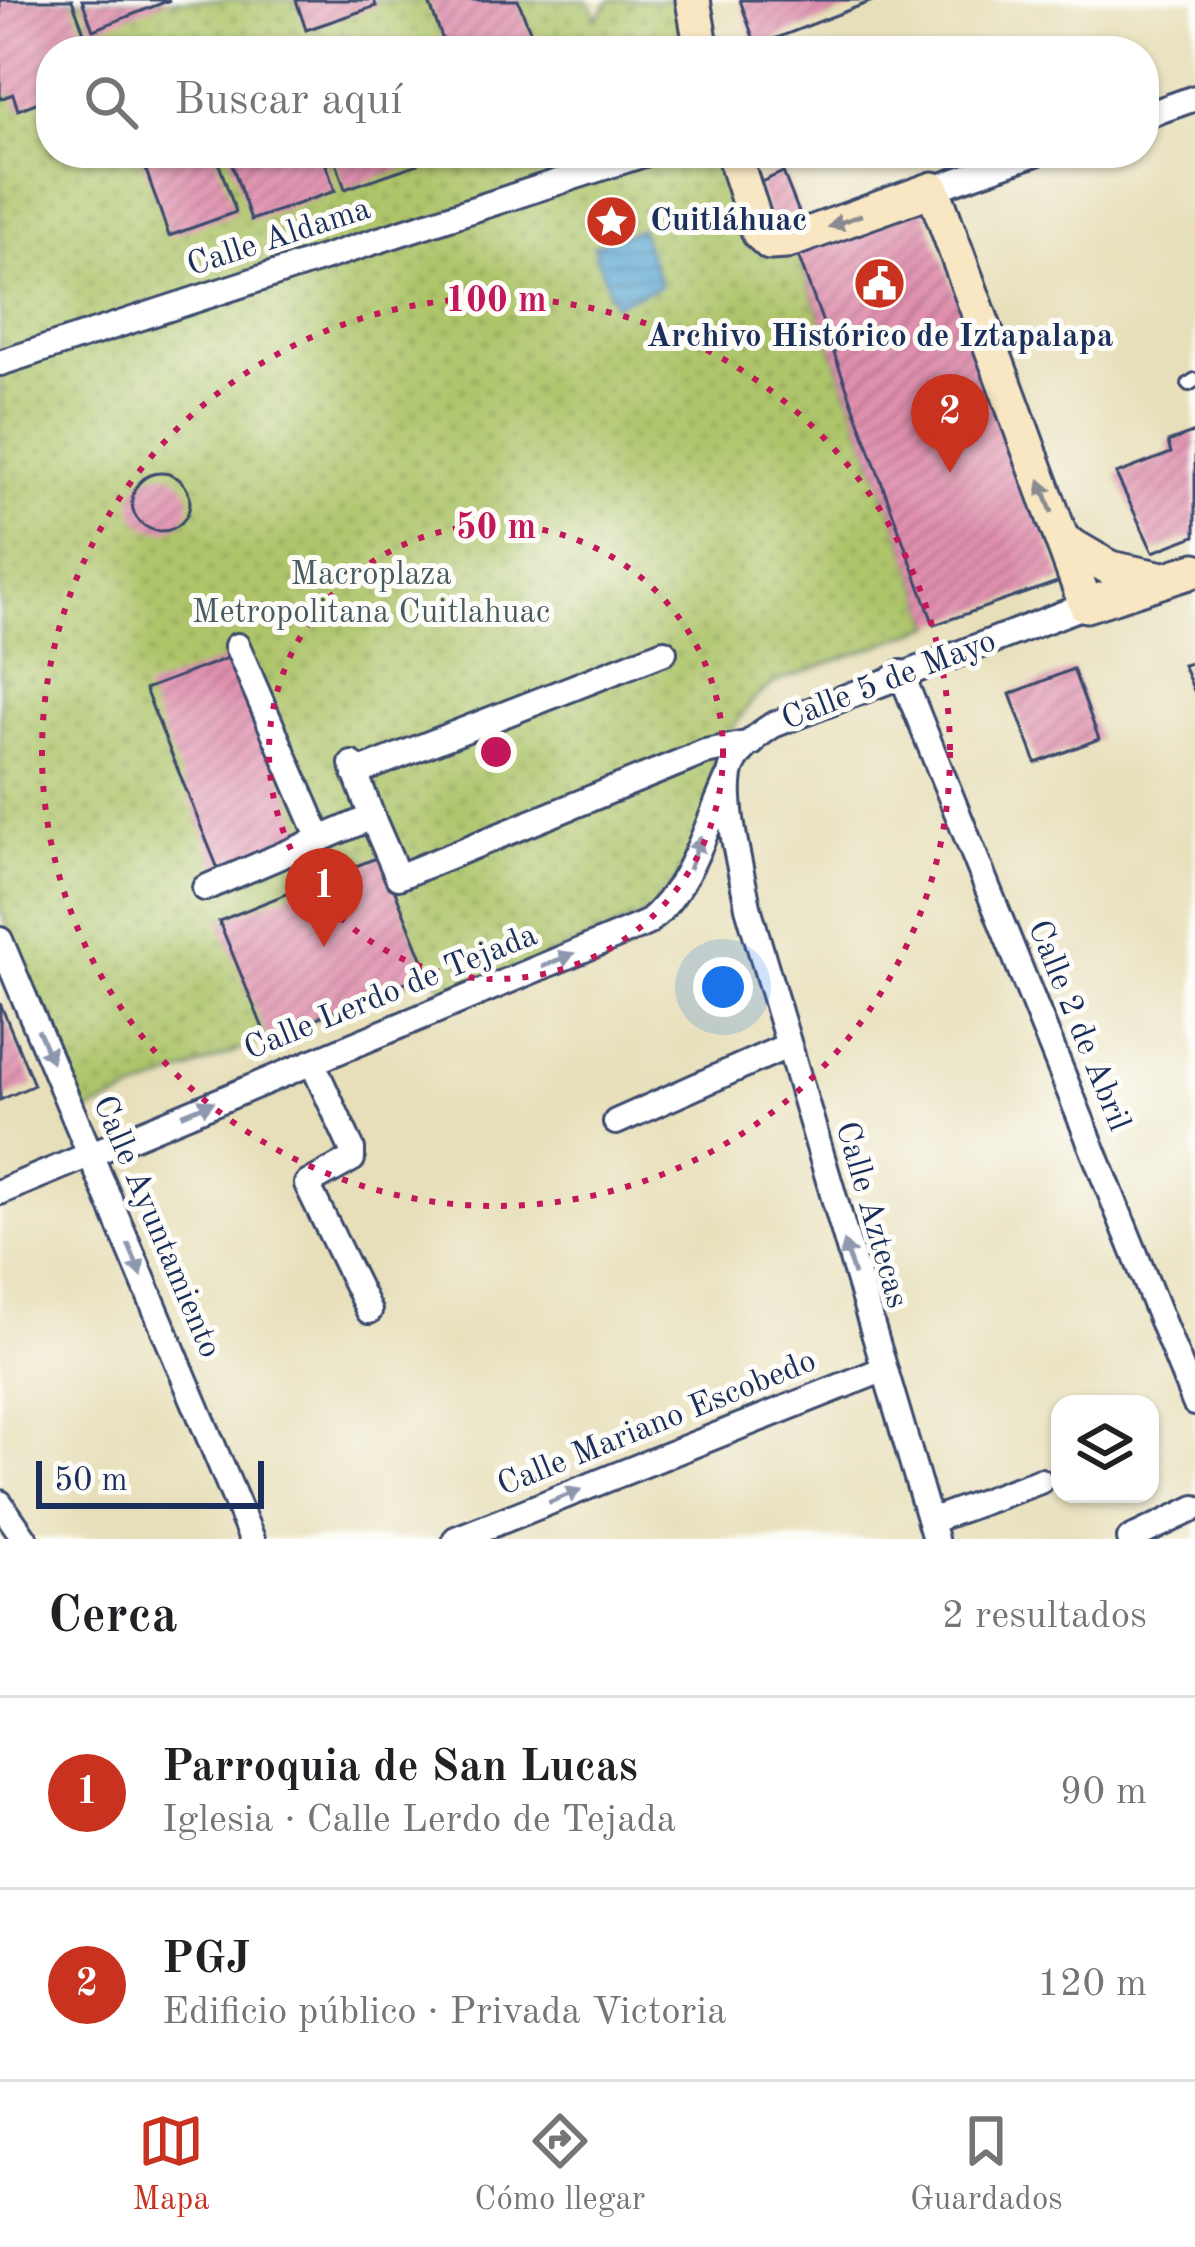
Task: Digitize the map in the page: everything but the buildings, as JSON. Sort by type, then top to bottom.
[{"type":"street","points":[[693,0],[699,36]]},
{"type":"street","points":[[1159,111],[1195,98]]},
{"type":"street","name":"Calle Aldama","points":[[0,363],[601,168]]},
{"type":"street","points":[[738,168],[759,233],[770,243],[786,242],[992,168]]},
{"type":"street","points":[[933,188],[1086,605]]},
{"type":"street","points":[[1062,540],[1110,568],[1180,574]]},
{"type":"street","name":"Calle 5 de Mayo","points":[[730,774],[752,743],[773,725],[901,673],[1180,574]]},
{"type":"street","points":[[237,646],[320,839]]},
{"type":"street","points":[[664,652],[353,768],[398,877],[705,752],[752,743]]},
{"type":"street","name":"Calle 2 de Abril","points":[[901,673],[1195,1403]]},
{"type":"street","name":"Calle Aztecas","points":[[730,774],[733,826],[748,907],[932,1530]]},
{"type":"street","name":"Calle Lerdo de Tejada","points":[[0,1192],[647,923],[672,902],[687,877],[730,774]]},
{"type":"street","points":[[206,888],[373,817]]},
{"type":"street","name":"Calle Ayuntamiento","points":[[0,940],[252,1539]]},
{"type":"street","points":[[616,1122],[787,1046]]},
{"type":"street","points":[[312,1062],[352,1149],[352,1159],[307,1184],[369,1312]]},
{"type":"street","name":"Calle Mariano Escobedo","points":[[456,1539],[882,1370]]},
{"type":"street","points":[[932,1530],[1040,1481]]},
{"type":"street","points":[[0,1503],[25,1539]]},
{"type":"street","points":[[1130,1539],[1195,1508]]},
{"type":"green space","name":"Macroplaza Metropolitana Cuitlahuac","points":[[0,0],[588,0],[597,18],[610,0],[683,0],[689,36],[36,36],[36,168],[730,168],[753,246],[795,247],[934,625],[774,683],[753,700],[720,746],[712,803],[681,874],[650,912],[448,1000],[433,971],[84,1113],[0,909]]},
{"type":"water","points":[[640,229],[661,286],[614,304],[593,246]]},
{"type":"place","name":"Cuitláhuac","points":[[611,221]]},
{"type":"place","name":"Archivo Histórico de Iztapalapa","points":[[880,283]]},
{"type":"place","name":"PGJ","points":[[950,473]]},
{"type":"place","name":"Parroquia de San Lucas","points":[[324,947]]}]
